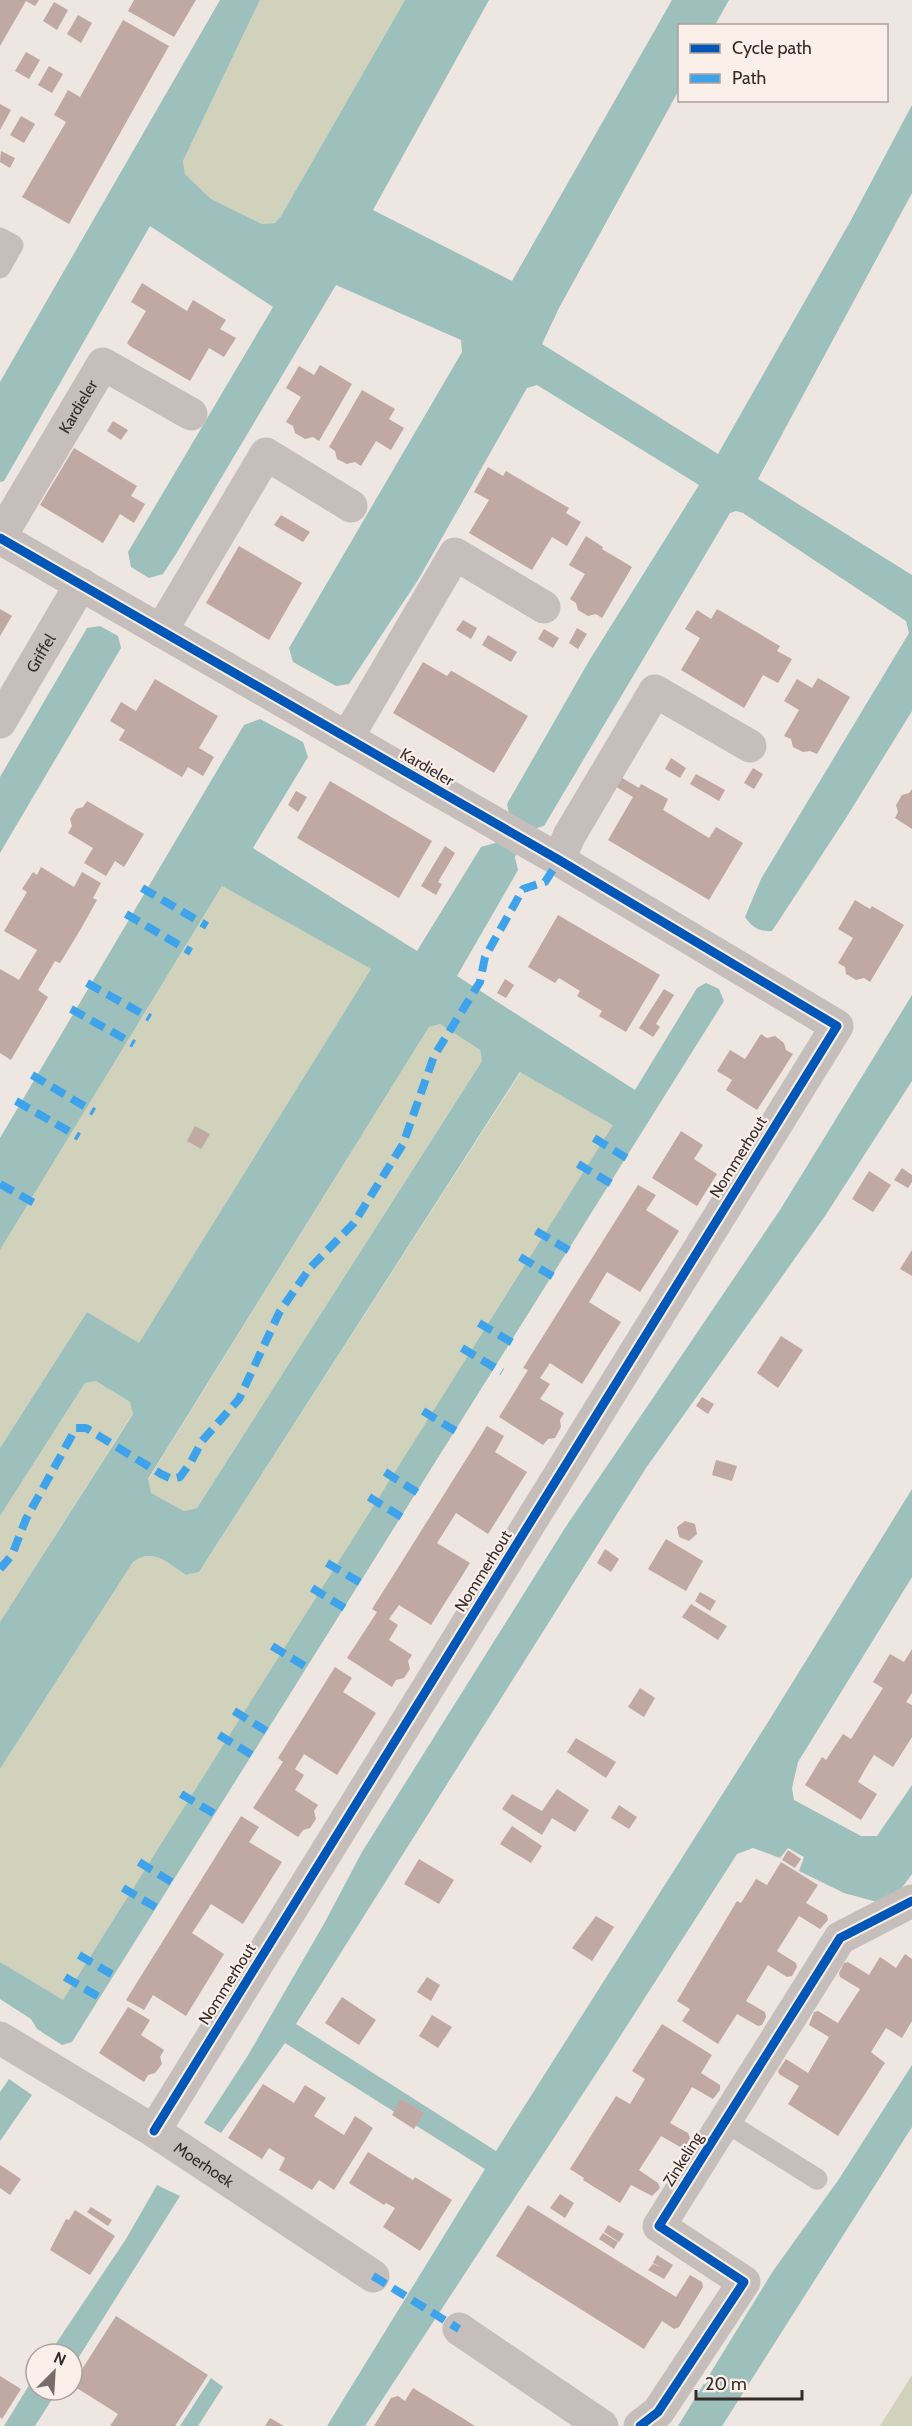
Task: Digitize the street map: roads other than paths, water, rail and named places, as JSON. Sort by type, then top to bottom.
[{"type":"street","name":"Kardieler","points":[[191,414],[103,364],[0,537],[559,860],[837,1026]]},
{"type":"street","points":[[161,631],[266,454],[351,506]]},
{"type":"street","points":[[347,738],[455,554],[544,607]]},
{"type":"street","name":"Griffel","points":[[0,722],[81,584]]},
{"type":"street","points":[[559,860],[569,837],[655,691],[750,746]]},
{"type":"street","name":"Nommerhout","points":[[154,2131],[837,1026]]},
{"type":"street","name":"Zinkeling","points":[[640,2426],[658,2412],[744,2282],[659,2226],[840,1938],[912,1901]]},
{"type":"street","name":"Moerhoek","points":[[0,2038],[154,2131],[374,2276]]},
{"type":"street","points":[[459,2329],[602,2426]]},
{"type":"lane","points":[[0,238],[12,245],[0,267]]},
{"type":"lane","name":"Zinkeling","points":[[724,2121],[817,2179]]},
{"type":"water","points":[[220,0],[260,0],[183,161],[185,174],[211,199],[262,224],[275,223],[281,216],[405,0],[489,0],[373,210],[512,281],[672,0],[729,0],[716,24],[678,24],[678,92],[559,308],[542,344],[718,454],[851,220],[912,105],[912,193],[758,479],[912,575],[912,711],[772,931],[763,931],[753,926],[745,917],[761,879],[909,633],[906,621],[743,513],[736,511],[730,513],[544,826],[530,830],[515,857],[518,870],[457,976],[635,1090],[697,988],[706,983],[719,989],[724,1001],[72,2042],[62,2045],[37,2029],[31,2019],[0,1999],[0,1962],[63,2000],[613,1125],[520,1072],[199,1572],[186,1575],[154,1556],[147,1556],[133,1562],[0,1769],[0,1622],[133,1414],[130,1402],[96,1381],[85,1383],[0,1516],[0,1448],[87,1312],[139,1343],[371,969],[222,886],[0,1250],[0,1138],[244,725],[260,719],[303,742],[308,757],[253,848],[417,951],[481,847],[495,843],[510,818],[507,804],[589,661],[699,485],[537,385],[527,388],[418,580],[349,684],[336,686],[293,662],[289,648],[462,352],[461,340],[336,285],[176,554],[163,574],[149,578],[131,567],[128,552],[273,307],[150,226],[4,481],[0,482],[0,382]],"holes":[[[440,1024],[480,1050],[482,1061],[197,1508],[184,1511],[151,1493],[148,1479],[429,1027]]]},
{"type":"water","points":[[100,626],[118,636],[121,648],[0,853],[0,777],[87,628]]},
{"type":"water","points":[[912,995],[912,1081],[825,1216],[646,1468],[296,2024],[496,2151],[765,1727],[912,1489],[912,1577],[798,1762],[792,1788],[794,1800],[861,1836],[877,1836],[912,1785],[912,1874],[895,1897],[877,1902],[844,1893],[799,1871],[804,1857],[788,1848],[780,1858],[753,1848],[737,1854],[365,2426],[327,2426],[485,2169],[285,2043],[221,2133],[204,2123],[247,2057],[325,1922],[362,1852],[565,1528],[780,1210]]},
{"type":"water","points":[[912,2065],[912,2127],[722,2426],[678,2426],[773,2271],[839,2179]]},
{"type":"water","points":[[9,2079],[32,2095],[0,2141],[0,2092]]},
{"type":"water","points":[[157,2185],[180,2196],[84,2349],[84,2342],[57,2342],[126,2239]]},
{"type":"water","points":[[211,2378],[223,2387],[198,2426],[180,2426]]},
{"type":"water","points":[[24,2394],[24,2402],[50,2402],[35,2426],[4,2426]]}]
